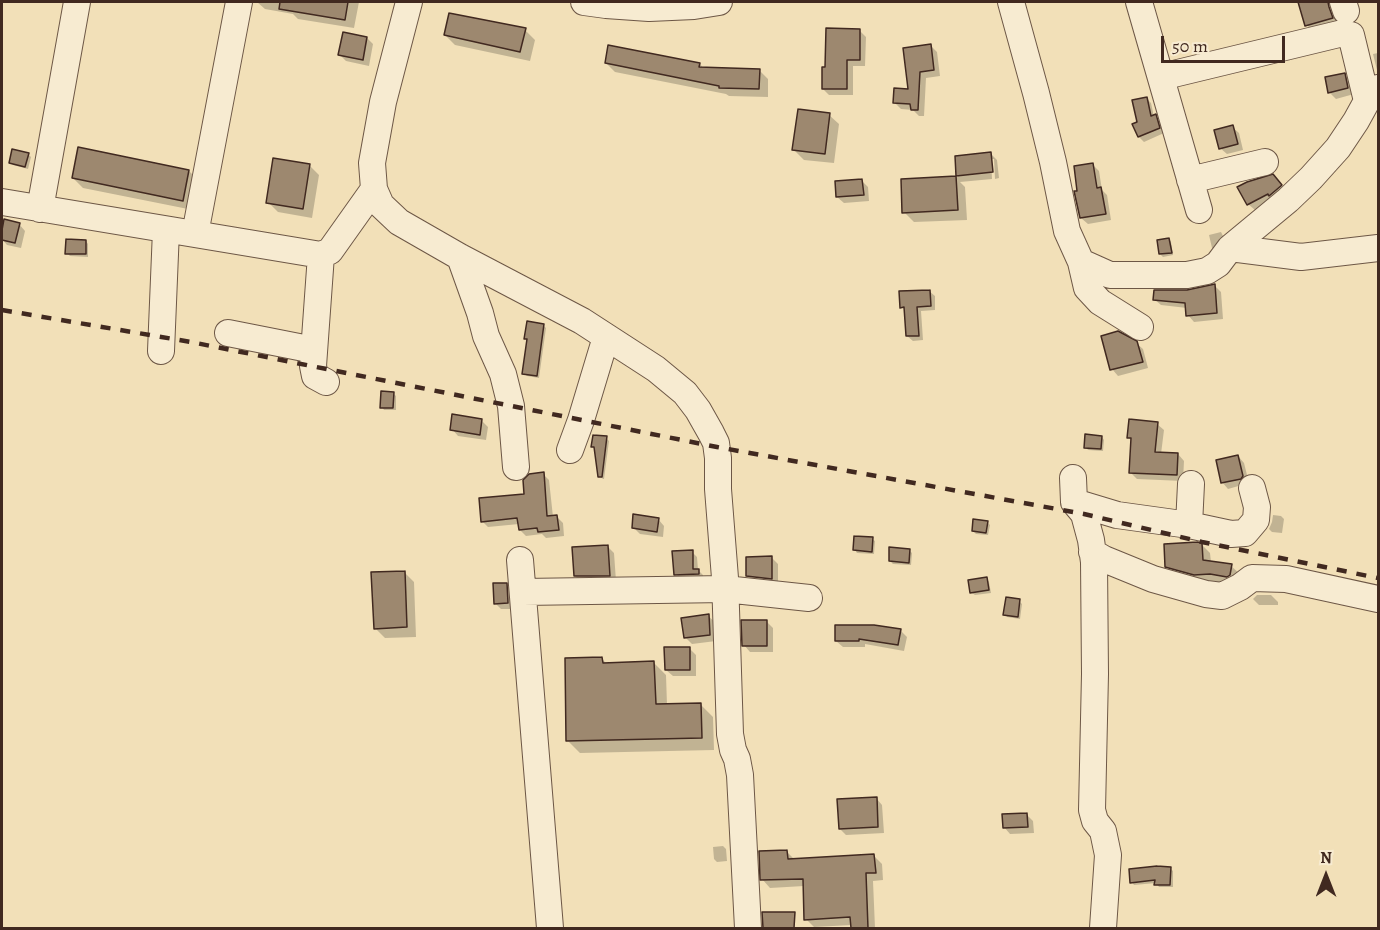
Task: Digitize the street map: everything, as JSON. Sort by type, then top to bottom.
[{"type":"street","points":[[40,208],[76,2]]},
{"type":"street","points":[[195,234],[238,2]]},
{"type":"street","points":[[409,2],[383,102],[372,164],[374,189],[381,205],[399,222],[582,321],[656,369],[685,393],[698,410],[717,447],[730,734],[740,775],[748,928]]},
{"type":"street","points":[[584,2],[649,8],[694,6],[718,2]]},
{"type":"street","points":[[1011,2],[1053,162],[1067,231],[1081,262],[1087,288],[1100,302],[1140,327]]},
{"type":"street","points":[[1139,2],[1199,210]]},
{"type":"street","points":[[1081,262],[1110,275],[1186,276],[1207,271],[1218,264],[1230,248],[1311,178],[1338,148],[1373,94],[1351,35],[1343,33],[1161,77]]},
{"type":"street","points":[[1190,180],[1265,162]]},
{"type":"street","points":[[2,202],[321,255],[330,251],[374,189]]},
{"type":"street","points":[[161,351],[166,230]]},
{"type":"street","points":[[1230,248],[1301,257],[1378,248]]},
{"type":"street","points":[[321,255],[314,372],[319,379],[326,382]]},
{"type":"street","points":[[460,257],[486,336],[503,374],[511,406],[516,467]]},
{"type":"street","points":[[228,333],[314,350]]},
{"type":"street","points":[[570,450],[606,337]]},
{"type":"street","points":[[1189,525],[1191,484]]},
{"type":"street","points":[[1103,928],[1108,855],[1102,831],[1095,821],[1092,810],[1095,674],[1092,552],[1084,514],[1074,490],[1117,515],[1189,525],[1231,534],[1245,533],[1256,520],[1257,507],[1252,488]]},
{"type":"street","points":[[1092,552],[1153,579],[1206,594],[1222,596],[1252,578],[1286,579],[1378,599]]},
{"type":"street","points":[[520,560],[550,928]]},
{"type":"street","points":[[524,592],[725,589],[809,598]]},
{"type":"building","points":[[280,2],[348,2],[345,20],[279,9]]},
{"type":"building","points":[[1298,2],[1328,2],[1333,18],[1305,26]]},
{"type":"building","points":[[449,13],[526,28],[520,52],[444,35]]},
{"type":"building","points":[[826,28],[860,29],[860,60],[847,60],[847,89],[822,89]]},
{"type":"building","points":[[343,32],[367,37],[363,60],[338,55]]},
{"type":"building","points":[[931,44],[934,70],[920,72],[918,110],[911,110],[910,104],[893,103],[894,88],[908,89],[903,48]]},
{"type":"building","points":[[608,45],[700,63],[699,67],[760,69],[759,89],[719,88],[719,86],[605,63]]},
{"type":"building","points":[[1345,73],[1348,88],[1328,93],[1325,77]]},
{"type":"building","points":[[1147,97],[1151,116],[1156,114],[1160,128],[1138,137],[1132,124],[1137,122],[1132,100]]},
{"type":"building","points":[[798,109],[830,113],[825,154],[792,150]]},
{"type":"building","points":[[1233,125],[1238,144],[1219,149],[1214,130]]},
{"type":"building","points":[[78,147],[189,170],[183,201],[72,178]]},
{"type":"building","points":[[12,149],[29,153],[25,167],[9,163]]},
{"type":"building","points":[[991,152],[993,172],[956,176],[955,156]]},
{"type":"building","points":[[273,158],[310,164],[303,209],[266,203]]},
{"type":"building","points":[[1093,163],[1097,188],[1101,187],[1106,214],[1080,218],[1074,191],[1077,191],[1074,166]]},
{"type":"building","points":[[1273,174],[1282,185],[1269,196],[1268,194],[1247,205],[1237,187]]},
{"type":"building","points":[[956,176],[958,210],[902,213],[901,179]]},
{"type":"building","points":[[862,179],[864,195],[836,197],[835,181]]},
{"type":"building","points":[[4,219],[20,223],[15,243],[2,240]]},
{"type":"building","points":[[1169,238],[1172,253],[1159,254],[1157,240]]},
{"type":"building","points":[[66,239],[86,240],[86,254],[65,254]]},
{"type":"building","points":[[1215,284],[1217,313],[1186,316],[1185,303],[1153,300],[1154,290],[1187,290]]},
{"type":"building","points":[[930,290],[931,306],[917,307],[919,336],[906,336],[904,307],[900,308],[899,291]]},
{"type":"building","points":[[527,321],[544,324],[537,376],[522,374]]},
{"type":"building","points":[[1118,331],[1137,341],[1143,362],[1110,370],[1101,336]]},
{"type":"building","points":[[381,391],[394,392],[393,408],[380,408]]},
{"type":"building","points":[[452,414],[482,419],[480,435],[450,430]]},
{"type":"building","points":[[1129,419],[1158,422],[1155,452],[1178,453],[1177,475],[1129,473],[1131,438],[1127,438]]},
{"type":"building","points":[[1085,434],[1102,436],[1101,449],[1084,448]]},
{"type":"building","points":[[593,435],[607,436],[602,477],[598,477],[594,447],[591,447]]},
{"type":"building","points":[[1238,455],[1243,476],[1241,479],[1221,483],[1216,460]]},
{"type":"building","points":[[544,472],[547,516],[557,515],[559,530],[538,532],[537,528],[519,530],[517,518],[481,522],[479,498],[524,494],[523,480],[529,474]]},
{"type":"building","points":[[633,514],[659,518],[657,532],[632,528]]},
{"type":"building","points":[[973,519],[988,521],[986,533],[972,531]]},
{"type":"building","points":[[854,536],[873,537],[872,552],[853,550]]},
{"type":"building","points":[[1202,543],[1203,560],[1232,564],[1230,575],[1227,577],[1210,574],[1194,575],[1165,567],[1164,544]]},
{"type":"building","points":[[608,545],[610,576],[574,576],[572,547]]},
{"type":"building","points":[[889,547],[910,549],[909,563],[889,561]]},
{"type":"building","points":[[693,550],[693,569],[699,569],[699,574],[674,575],[672,551]]},
{"type":"building","points":[[772,556],[772,579],[746,576],[746,557]]},
{"type":"building","points":[[405,571],[407,627],[374,629],[371,572]]},
{"type":"building","points":[[987,577],[989,590],[970,593],[968,580]]},
{"type":"building","points":[[493,583],[507,583],[508,603],[494,604]]},
{"type":"building","points":[[1006,597],[1020,599],[1018,617],[1003,615]]},
{"type":"building","points":[[709,614],[710,635],[684,638],[681,618]]},
{"type":"building","points":[[741,620],[767,620],[767,646],[742,646]]},
{"type":"building","points":[[835,625],[874,625],[901,629],[898,645],[859,639],[859,641],[835,641]]},
{"type":"building","points":[[664,647],[690,647],[690,670],[665,670]]},
{"type":"building","points":[[602,657],[603,663],[654,661],[656,704],[701,703],[702,738],[566,741],[565,658]]},
{"type":"building","points":[[877,797],[878,827],[839,829],[837,799]]},
{"type":"building","points":[[1027,813],[1028,827],[1003,828],[1002,814]]},
{"type":"building","points":[[787,850],[788,859],[874,854],[876,873],[866,873],[868,928],[851,928],[850,917],[804,920],[803,879],[760,880],[759,851]]},
{"type":"building","points":[[1171,867],[1170,885],[1154,885],[1155,880],[1130,883],[1129,869]]},
{"type":"building","points":[[762,912],[795,912],[794,928],[763,928]]},
{"type":"railway","points":[[2,310],[191,342],[717,447],[1084,514],[1202,542],[1378,578]]}]
